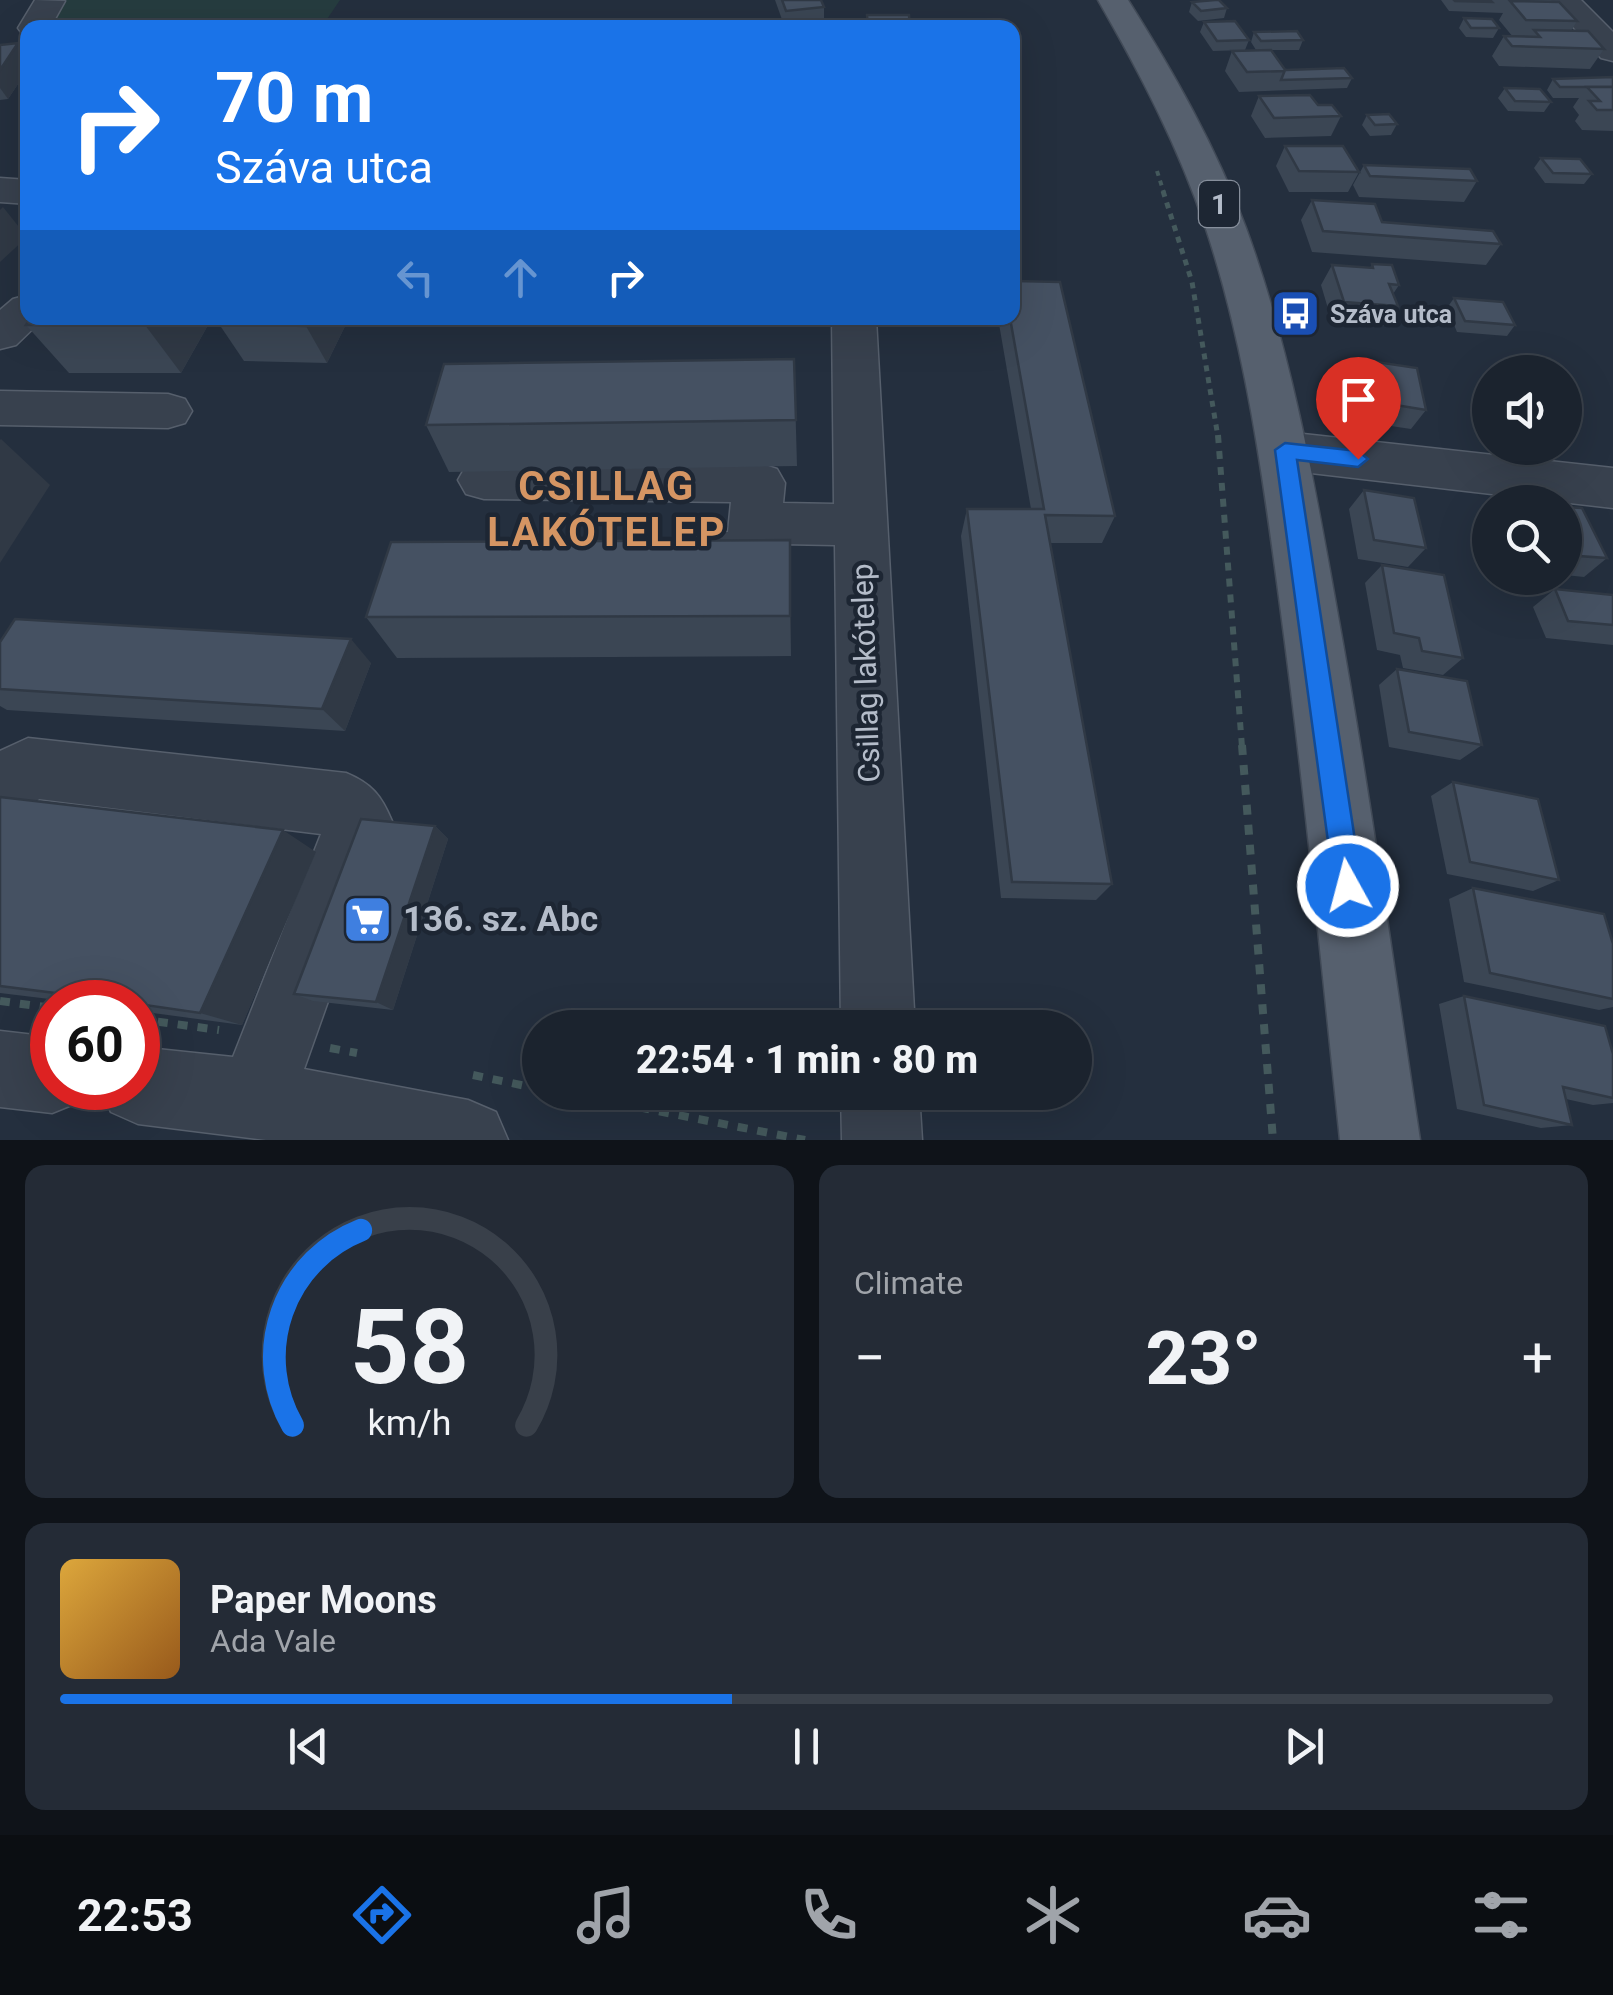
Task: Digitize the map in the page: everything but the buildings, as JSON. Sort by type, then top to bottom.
[{"type":"main road","name":"1","points":[[1113,0],[1175,106],[1208,175],[1256,321],[1285,450],[1329,741],[1380,1140]]},
{"type":"street","points":[[1564,0],[1613,51]]},
{"type":"street","points":[[0,334],[20,316]]},
{"type":"street","name":"Csillag lakótelep","points":[[854,325],[877,1010]]},
{"type":"street","points":[[0,408],[168,411]]},
{"type":"street","points":[[1285,450],[1613,488]]},
{"type":"street","points":[[484,480],[759,483],[753,554],[638,553]]},
{"type":"street","points":[[756,523],[861,525]]},
{"type":"street","points":[[0,796],[28,768],[346,804],[359,821],[267,1068]]},
{"type":"street","points":[[160,1082],[267,1068],[468,1140]]},
{"type":"street","points":[[881,1110],[882,1140]]},
{"type":"path","points":[[1156,165],[1192,282],[1216,407],[1273,1140]]},
{"type":"path","points":[[0,1001],[25,1067]]},
{"type":"path","points":[[160,1027],[267,1068]]},
{"type":"path","points":[[652,1110],[805,1140]]},
{"type":"green space","points":[[42,0],[340,0],[326,20],[56,20]]},
{"type":"place","name":"Száva utca","points":[[1295,314]]},
{"type":"place","name":"136. sz. Abc","points":[[368,919]]},
{"type":"district","name":"CSILLAG LAKÓTELEP","points":[[607,509]]},
{"type":"route","points":[[1348,886],[1285,450],[1358,459]]}]
